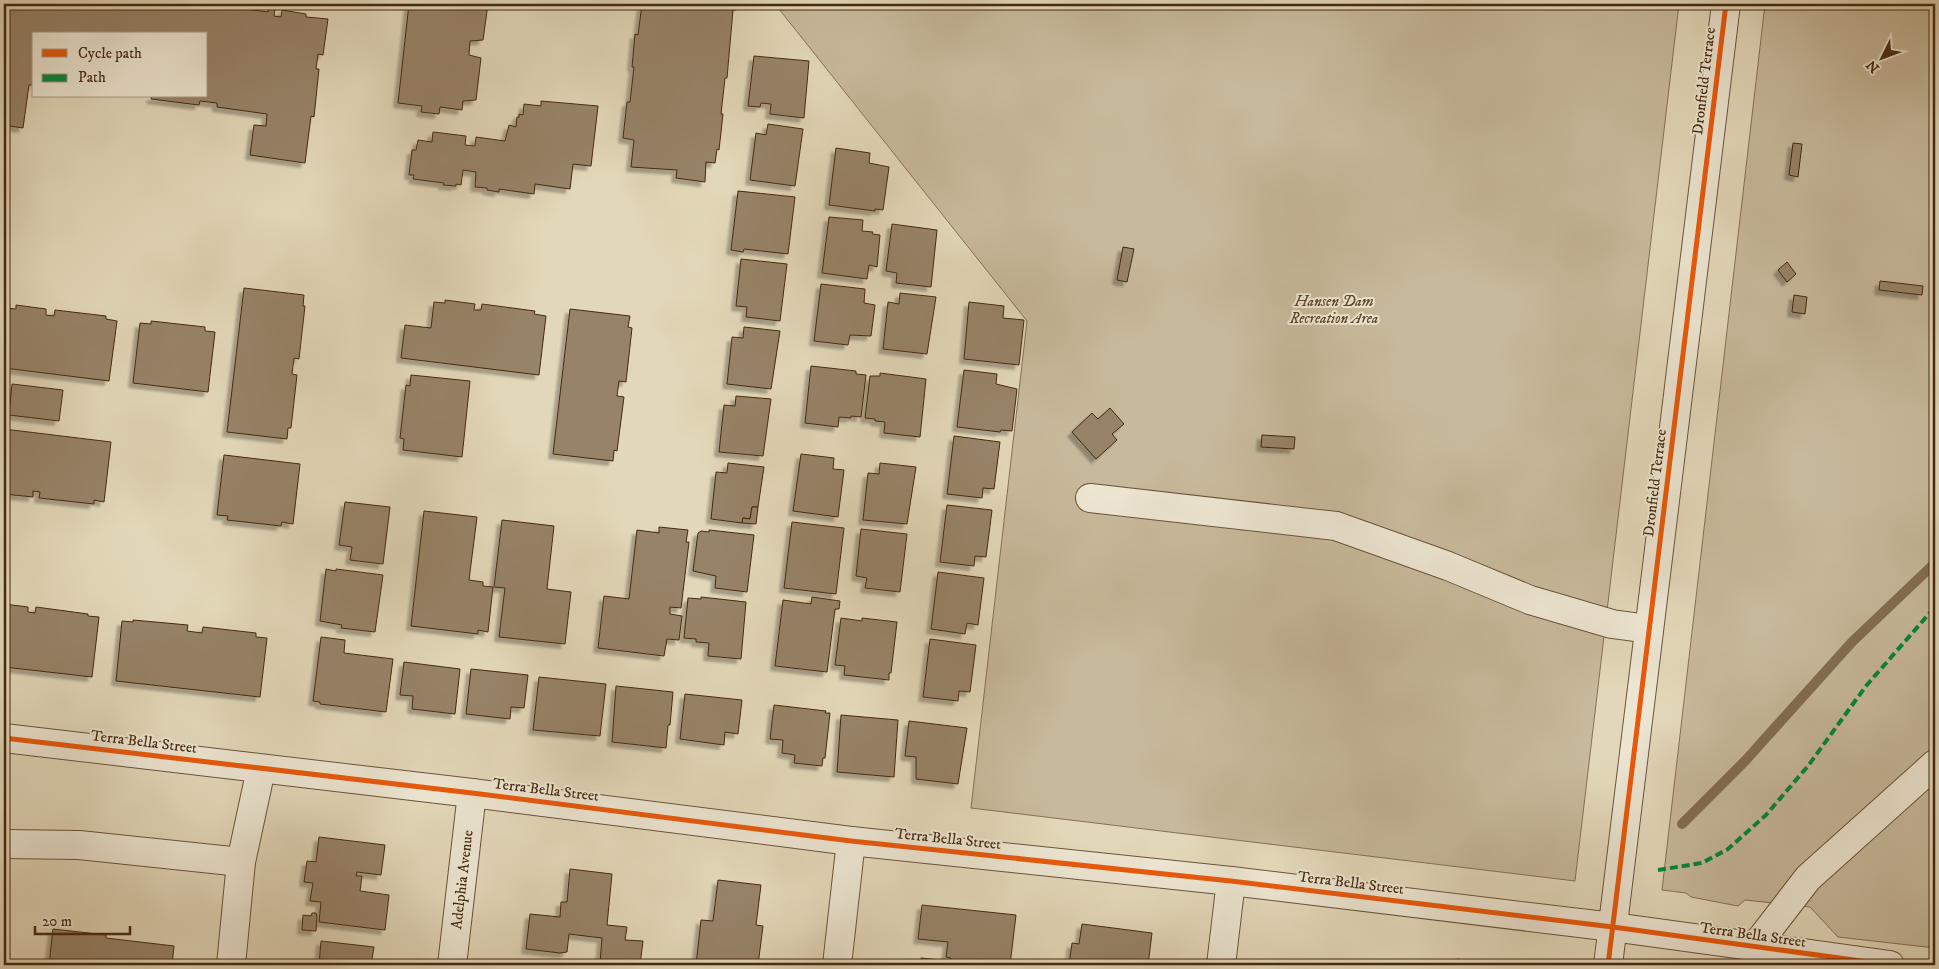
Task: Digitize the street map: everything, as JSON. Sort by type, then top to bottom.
[{"type":"street","name":"Dronfield Terrace","points":[[1608,965],[1726,4]]},
{"type":"street","points":[[1090,498],[1336,526],[1448,566],[1530,600],[1612,624],[1649,630]]},
{"type":"street","name":"Terra Bella Street","points":[[4,738],[851,841],[1231,881],[1613,927],[1754,948],[1890,965]]},
{"type":"street","points":[[1754,948],[1808,878],[1935,764]]},
{"type":"street","points":[[231,965],[241,862],[261,768]]},
{"type":"street","name":"Adelphia Avenue","points":[[452,965],[472,794]]},
{"type":"street","points":[[837,965],[851,841]]},
{"type":"street","points":[[4,844],[79,845],[241,862]]},
{"type":"street","points":[[1221,965],[1231,881]]},
{"type":"green space","name":"Hansen Dam Recreation Area","points":[[775,4],[1679,4],[1575,881],[971,808],[1027,321]]},
{"type":"green space","points":[[1765,4],[1935,4],[1935,948],[1838,937],[1810,907],[1745,900],[1738,906],[1691,897],[1686,893],[1662,890]]},
{"type":"building","points":[[4,4],[212,4],[226,7],[226,4],[233,4],[232,7],[268,12],[268,9],[275,9],[274,16],[281,17],[282,10],[306,14],[306,17],[328,19],[323,55],[318,54],[316,69],[319,69],[314,117],[311,116],[305,163],[250,155],[254,125],[266,126],[267,114],[217,107],[217,103],[200,101],[199,105],[151,99],[208,98],[208,32],[32,32],[32,85],[29,85],[23,128],[4,125]]},
{"type":"building","points":[[409,4],[488,4],[483,40],[470,41],[469,55],[481,58],[476,100],[463,101],[462,110],[440,107],[439,114],[421,112],[422,106],[398,103]]},
{"type":"building","points":[[642,4],[737,4],[736,10],[733,10],[727,78],[725,78],[721,114],[723,114],[719,150],[717,149],[715,163],[706,162],[705,182],[676,178],[677,170],[631,167],[634,140],[623,138],[627,102],[630,102],[635,34],[638,35]]},
{"type":"building","points":[[754,56],[809,61],[804,118],[770,114],[771,104],[761,103],[760,107],[748,106]]},
{"type":"building","points":[[541,101],[598,106],[591,166],[573,164],[570,189],[535,184],[534,194],[499,189],[499,192],[487,190],[487,188],[475,187],[476,172],[463,170],[461,185],[456,184],[456,186],[413,179],[414,175],[409,175],[412,150],[416,150],[418,140],[432,142],[433,132],[466,136],[465,145],[475,146],[476,137],[505,141],[509,125],[516,127],[517,117],[519,117],[519,114],[523,115],[524,104],[541,106]]},
{"type":"building","points":[[768,124],[803,129],[795,186],[750,180],[756,133],[766,135]]},
{"type":"building","points":[[1793,143],[1802,144],[1798,177],[1789,175]]},
{"type":"building","points":[[836,148],[870,153],[869,163],[889,167],[883,210],[875,209],[875,211],[829,205]]},
{"type":"building","points":[[738,191],[795,197],[788,254],[744,249],[743,252],[731,250]]},
{"type":"building","points":[[829,217],[863,220],[862,231],[880,235],[877,267],[869,265],[867,279],[822,273]]},
{"type":"building","points":[[892,224],[937,230],[931,287],[896,283],[897,273],[886,271]]},
{"type":"building","points":[[1123,247],[1134,249],[1127,282],[1117,280]]},
{"type":"building","points":[[741,259],[787,264],[780,321],[746,317],[747,307],[736,306]]},
{"type":"building","points":[[1787,262],[1796,274],[1787,282],[1778,270]]},
{"type":"building","points":[[1880,281],[1923,286],[1922,295],[1879,290]]},
{"type":"building","points":[[821,284],[865,289],[864,303],[875,305],[871,336],[850,335],[848,345],[814,341]]},
{"type":"building","points":[[244,288],[304,295],[303,306],[305,306],[299,359],[294,358],[292,374],[297,375],[291,428],[288,428],[287,439],[227,432]]},
{"type":"building","points":[[900,293],[936,297],[927,354],[883,349],[888,302],[899,304]]},
{"type":"building","points":[[1794,295],[1807,297],[1805,314],[1792,312]]},
{"type":"building","points":[[445,300],[475,304],[474,310],[481,310],[482,304],[535,311],[534,314],[546,316],[539,375],[401,358],[405,325],[431,328],[434,302],[445,303]]},
{"type":"building","points":[[969,302],[1004,306],[1003,318],[1024,320],[1019,365],[964,359]]},
{"type":"building","points":[[16,305],[46,309],[46,315],[54,316],[55,310],[106,316],[106,319],[117,321],[109,381],[4,368],[6,308],[16,309]]},
{"type":"building","points":[[570,309],[630,316],[628,327],[632,328],[626,382],[619,381],[617,396],[624,397],[617,451],[614,450],[613,461],[553,454]]},
{"type":"building","points":[[151,321],[205,327],[205,331],[215,332],[208,392],[133,383],[140,323],[151,324]]},
{"type":"building","points":[[744,327],[780,331],[771,389],[727,384],[732,337],[743,338]]},
{"type":"building","points":[[811,366],[856,371],[856,374],[866,375],[861,417],[839,417],[838,427],[805,423]]},
{"type":"building","points":[[964,370],[997,374],[996,384],[1017,389],[1012,431],[1001,430],[1000,432],[957,427]]},
{"type":"building","points":[[880,373],[926,379],[920,437],[884,433],[885,422],[865,418],[870,376],[880,376]]},
{"type":"building","points":[[411,375],[470,381],[462,457],[403,450],[404,439],[400,438],[406,385],[410,386]]},
{"type":"building","points":[[12,384],[63,390],[59,421],[9,415]]},
{"type":"building","points":[[736,396],[771,399],[763,456],[719,452],[724,405],[735,406]]},
{"type":"building","points":[[1110,408],[1124,424],[1112,434],[1117,440],[1096,459],[1072,432],[1092,413],[1098,419]]},
{"type":"building","points":[[4,429],[111,442],[104,502],[94,500],[94,504],[39,498],[40,492],[33,491],[33,497],[4,494]]},
{"type":"building","points":[[1262,435],[1295,437],[1294,449],[1261,447]]},
{"type":"building","points":[[954,436],[1000,442],[994,489],[983,488],[982,498],[947,494]]},
{"type":"building","points":[[801,454],[834,458],[833,469],[844,470],[838,517],[793,511]]},
{"type":"building","points":[[224,455],[300,464],[293,524],[282,522],[281,526],[227,520],[228,516],[217,515]]},
{"type":"building","points":[[728,463],[764,467],[758,507],[752,507],[750,519],[743,518],[742,523],[711,519],[716,472],[727,473]]},
{"type":"building","points":[[880,463],[916,467],[907,524],[863,520],[868,473],[879,474]]},
{"type":"building","points":[[345,502],[390,507],[383,564],[350,560],[352,547],[339,545]]},
{"type":"building","points":[[947,505],[992,510],[986,557],[975,556],[974,566],[940,562]]},
{"type":"building","points":[[752,507],[758,507],[756,524],[742,523],[743,518],[750,519]]},
{"type":"building","points":[[424,511],[477,517],[469,580],[483,582],[483,586],[493,587],[488,632],[478,630],[478,634],[411,626]]},
{"type":"building","points":[[502,520],[554,526],[547,589],[571,592],[565,644],[499,637],[505,588],[494,587]]},
{"type":"building","points":[[792,522],[844,528],[836,594],[784,588]]},
{"type":"building","points":[[659,527],[688,530],[686,542],[689,542],[681,608],[670,607],[670,614],[682,616],[679,640],[667,639],[664,656],[598,648],[604,596],[629,599],[637,530],[659,533]]},
{"type":"building","points":[[861,529],[907,534],[900,592],[865,588],[867,578],[856,576]]},
{"type":"building","points":[[709,530],[754,535],[747,592],[715,588],[716,576],[693,571],[698,533],[701,531],[709,532]]},
{"type":"building","points":[[326,569],[383,575],[375,632],[341,628],[342,625],[320,621]]},
{"type":"building","points":[[938,572],[984,578],[978,625],[967,623],[965,634],[931,629]]},
{"type":"building","points":[[701,597],[746,602],[741,659],[708,656],[709,643],[696,642],[696,639],[684,638],[688,598],[701,599]]},
{"type":"building","points":[[812,597],[840,601],[839,609],[835,609],[827,672],[775,666],[783,600],[811,604]]},
{"type":"building","points":[[4,604],[28,607],[28,612],[35,613],[36,607],[99,617],[92,677],[4,667]]},
{"type":"building","points":[[841,618],[897,622],[889,680],[844,675],[845,666],[835,665]]},
{"type":"building","points":[[133,620],[188,625],[187,631],[202,633],[203,627],[256,633],[256,637],[267,638],[260,697],[116,681],[122,621],[133,622]]},
{"type":"building","points":[[321,637],[345,640],[344,653],[393,659],[386,712],[320,704],[320,702],[313,701]]},
{"type":"building","points":[[930,639],[976,645],[970,692],[959,691],[958,701],[923,697]]},
{"type":"building","points":[[404,662],[460,669],[455,714],[412,709],[413,696],[400,695]]},
{"type":"building","points":[[471,669],[528,675],[524,708],[511,707],[510,719],[466,714]]},
{"type":"building","points":[[539,677],[606,684],[600,736],[533,730]]},
{"type":"building","points":[[616,686],[673,692],[666,748],[612,742]]},
{"type":"building","points":[[685,694],[742,700],[738,734],[725,732],[724,745],[680,739]]},
{"type":"building","points":[[774,705],[830,713],[825,758],[823,758],[822,766],[794,763],[795,755],[782,753],[783,740],[770,739]]},
{"type":"building","points":[[841,715],[898,720],[894,777],[837,772]]},
{"type":"building","points":[[909,721],[967,728],[958,784],[916,779],[916,757],[905,756]]},
{"type":"building","points":[[319,837],[385,845],[381,875],[357,872],[356,876],[362,876],[360,891],[389,895],[385,930],[319,922],[321,902],[310,901],[313,883],[304,882],[307,861],[316,862]]},
{"type":"building","points":[[570,869],[612,874],[607,925],[627,927],[625,940],[643,941],[640,965],[600,963],[602,938],[569,934],[567,952],[560,953],[526,949],[530,914],[560,917],[561,902],[567,902]]},
{"type":"building","points":[[718,880],[761,885],[756,925],[763,926],[758,965],[696,965],[701,920],[713,921]]},
{"type":"building","points":[[922,905],[1016,915],[1010,965],[920,965],[921,958],[951,961],[951,958],[946,957],[948,942],[918,939]]},
{"type":"building","points":[[312,913],[316,913],[317,916],[316,931],[302,930],[303,915],[311,916]]},
{"type":"building","points":[[1082,924],[1152,933],[1148,965],[1069,965],[1072,943],[1079,944]]},
{"type":"building","points":[[53,929],[106,935],[106,938],[174,946],[172,965],[49,965]]},
{"type":"building","points":[[321,941],[374,947],[371,965],[319,965]]},
{"type":"building","points":[[1457,959],[1484,963],[1484,965],[1456,965]]},
{"type":"waterway","points":[[1682,824],[1745,761],[1852,642],[1935,563]]},
{"type":"marked path","points":[[1658,870],[1702,863],[1728,849],[1766,815],[1808,766],[1866,686],[1935,607]]},
{"type":"cycle path","points":[[1608,965],[1726,4]]},
{"type":"cycle path","points":[[4,738],[472,793],[851,841],[1231,881],[1613,927],[1890,965]]}]
